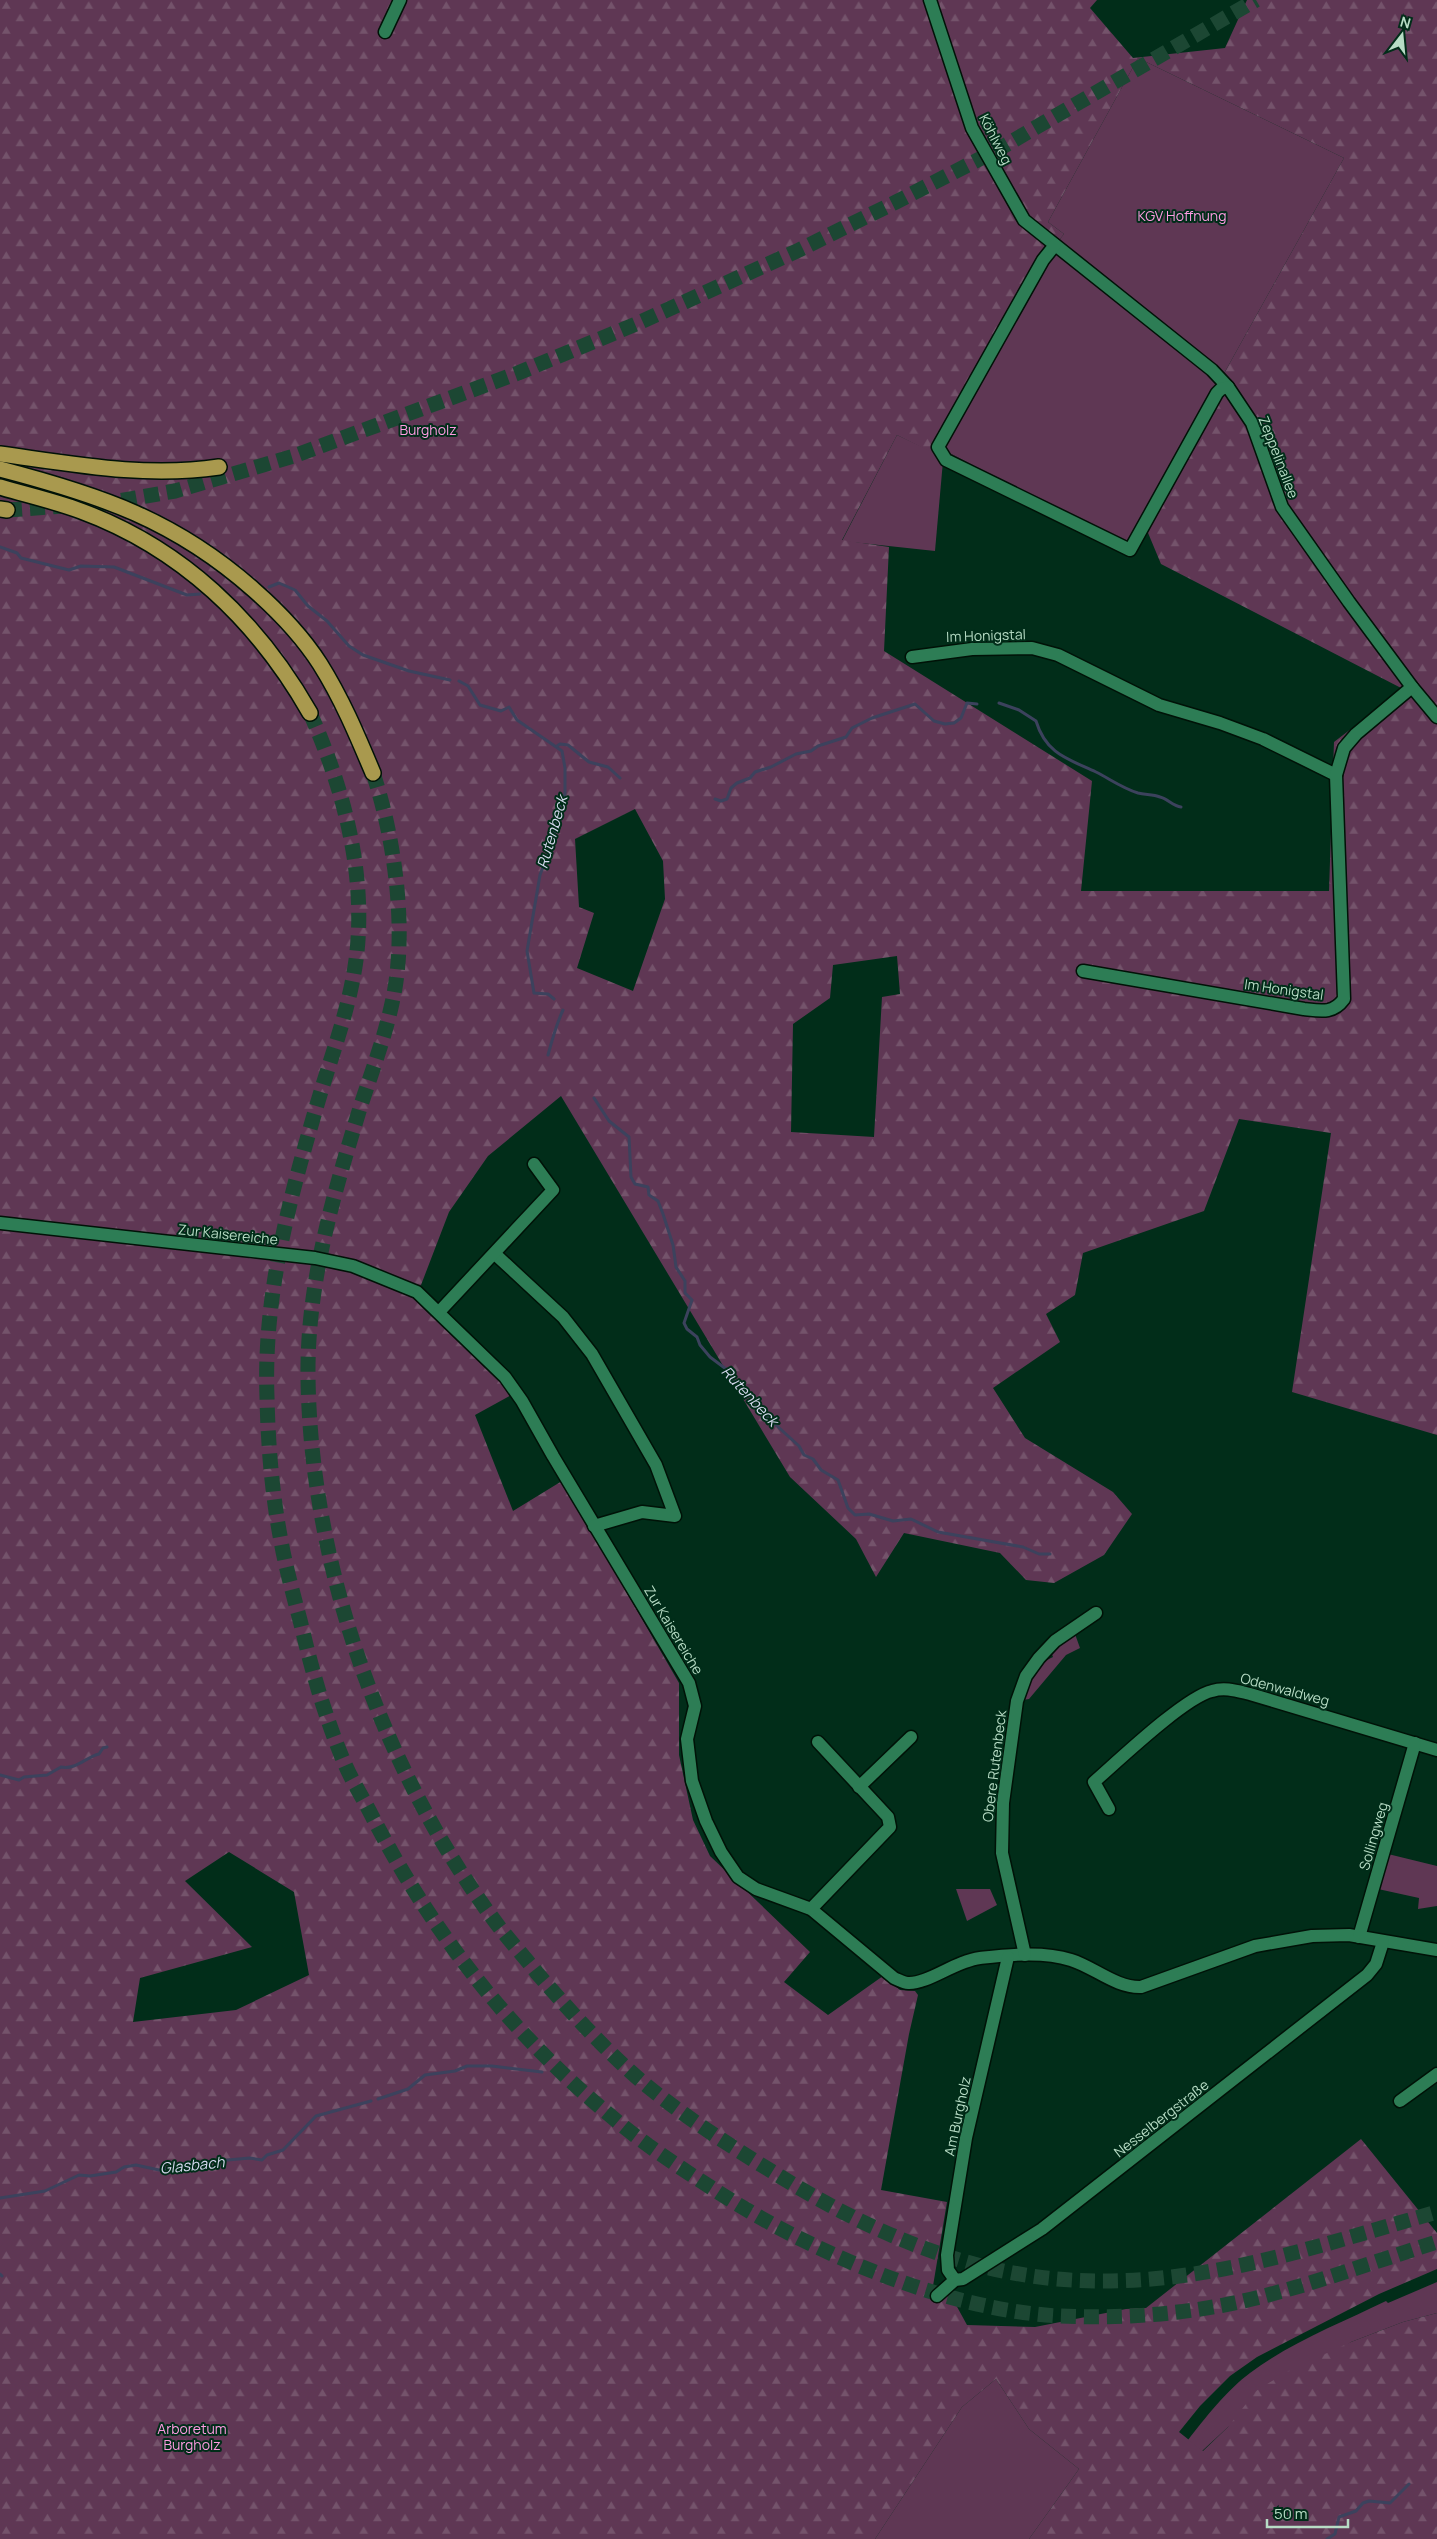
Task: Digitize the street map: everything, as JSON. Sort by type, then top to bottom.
[{"type":"highway","points":[[0,454],[139,472],[182,472],[219,467]]},
{"type":"highway","points":[[0,469],[64,486],[137,512],[203,550],[242,580],[284,618],[319,662],[354,728],[373,773]]},
{"type":"highway","points":[[0,487],[59,503],[100,518],[147,542],[189,570],[224,600],[262,640],[294,685],[310,713]]},
{"type":"street","points":[[385,32],[400,0]]},
{"type":"street","name":"Köhlweg","points":[[930,0],[972,128],[1024,220],[1055,245]]},
{"type":"street","points":[[1055,245],[1043,260],[938,447],[946,460],[1130,550],[1217,393],[1221,389],[1228,387]]},
{"type":"street","name":"Zeppelinallee","points":[[1055,245],[1212,370],[1228,387],[1252,423],[1282,507],[1305,542],[1412,687],[1437,717]]},
{"type":"street","name":"Im Honigstal","points":[[912,657],[981,649],[1032,648],[1058,655],[1159,705],[1220,723],[1263,739],[1336,775]]},
{"type":"street","name":"Im Honigstal","points":[[1084,971],[1304,1009],[1326,1011],[1338,1006],[1344,999],[1336,775],[1344,748],[1350,741],[1412,687]]},
{"type":"street","points":[[439,1312],[553,1190],[534,1164]]},
{"type":"street","name":"Zur Kaisereiche","points":[[0,1223],[310,1258],[353,1266],[417,1292],[505,1377],[522,1401],[594,1526],[689,1683],[696,1706],[687,1738],[688,1761],[692,1781],[703,1813],[721,1852],[738,1877],[756,1889],[811,1909],[885,1972],[906,1983],[914,1983],[965,1961],[1008,1957]]},
{"type":"street","points":[[494,1254],[563,1317],[592,1354],[656,1465],[675,1516],[642,1512],[594,1526]]},
{"type":"street","name":"Obere Rutenbeck","points":[[1025,1956],[1002,1853],[1003,1803],[1017,1700],[1026,1676],[1039,1658],[1056,1641],[1096,1613]]},
{"type":"street","name":"Odenwaldweg","points":[[1109,1810],[1094,1782],[1176,1713],[1212,1690],[1224,1689],[1250,1694],[1437,1750]]},
{"type":"street","points":[[859,1787],[911,1737]]},
{"type":"street","points":[[811,1909],[890,1827],[888,1817],[818,1742]]},
{"type":"street","name":"Sollingweg","points":[[1359,1937],[1415,1743]]},
{"type":"street","points":[[1008,1957],[1025,1956],[1070,1960],[1126,1985],[1141,1987],[1256,1946],[1312,1936],[1359,1937],[1437,1950]]},
{"type":"street","name":"Nesselbergstraße","points":[[937,2296],[955,2280],[963,2279],[1042,2229],[1367,1975],[1376,1964],[1383,1942]]},
{"type":"street","name":"Am Burgholz","points":[[955,2280],[948,2270],[948,2246],[966,2138],[1008,1957]]},
{"type":"street","points":[[1400,2101],[1437,2074]]},
{"type":"green space","name":"Burgholz","points":[[0,0],[1097,0],[1090,8],[1133,58],[1225,48],[1247,0],[1437,0],[1437,1435],[1292,1392],[1331,1133],[1239,1119],[1204,1211],[1083,1253],[1075,1295],[1046,1314],[1060,1342],[993,1388],[1025,1438],[1113,1492],[1132,1514],[1104,1555],[1054,1583],[1026,1580],[1000,1553],[904,1533],[876,1577],[856,1539],[790,1477],[561,1096],[488,1156],[449,1212],[421,1285],[409,1292],[513,1394],[475,1415],[513,1511],[562,1481],[679,1683],[679,1755],[693,1820],[710,1856],[810,1952],[784,1982],[828,2015],[883,1976],[900,1990],[915,1991],[918,1995],[909,2034],[881,2190],[947,2202],[932,2292],[950,2294],[967,2325],[1035,2327],[1126,2309],[1146,2308],[1361,2139],[1437,2233],[1437,2269],[1379,2294],[1257,2357],[1230,2376],[1200,2406],[1179,2432],[1203,2451],[1228,2427],[1256,2391],[1290,2370],[1351,2342],[1403,2322],[1437,2313],[1437,2539],[1029,2539],[1079,2469],[1029,2429],[996,2379],[962,2407],[875,2539],[0,2539]],"holes":[[[1138,58],[1344,158],[1128,546],[939,448],[1043,260],[1064,234],[1048,222]],[[897,435],[1131,553],[1146,528],[1161,564],[1403,689],[1334,742],[1329,891],[1081,891],[1092,781],[884,651],[889,547],[842,540]],[[635,809],[663,861],[665,899],[633,991],[577,968],[594,913],[579,907],[575,839]],[[897,956],[900,994],[882,997],[874,1137],[791,1132],[793,1024],[830,998],[833,965]],[[229,1852],[294,1892],[309,1975],[236,2010],[133,2022],[140,1978],[252,1947],[185,1881]]]},
{"type":"green space","name":"KGV Hoffnung","points":[[1138,58],[1344,158],[1128,546],[938,447],[1043,260],[1064,234],[1048,222]]},
{"type":"green space","points":[[897,435],[937,454],[943,461],[935,551],[842,541]]},
{"type":"green space","points":[[1075,1634],[1080,1648],[1066,1655],[1029,1699],[1023,1700],[1032,1674],[1040,1665],[1053,1657],[1050,1649]]},
{"type":"green space","points":[[1388,1854],[1437,1866],[1437,1906],[1418,1909],[1419,1898],[1378,1889]]},
{"type":"green space","points":[[956,1889],[990,1889],[997,1905],[967,1921]]},
{"type":"green space","points":[[1437,2282],[1437,2313],[1403,2322],[1351,2342],[1228,2427],[1202,2451],[1188,2440],[1233,2387],[1266,2362],[1299,2342],[1334,2325],[1386,2301],[1388,2303]]},
{"type":"green space","points":[[996,2379],[1029,2429],[1079,2469],[1029,2539],[875,2539],[962,2407]]},
{"type":"waterway","name":"Rutenbeck","points":[[0,547],[17,553],[21,558],[69,570],[81,566],[114,567],[187,595],[200,594]]},
{"type":"waterway","name":"Rutenbeck","points":[[269,587],[279,583],[295,590],[308,606],[327,621],[349,646],[363,655],[409,671],[450,680]]},
{"type":"waterway","name":"Rutenbeck","points":[[459,681],[468,686],[480,705],[501,711],[509,707],[517,720],[562,751],[565,768],[565,794],[557,813],[554,838],[540,875],[527,951],[534,993],[548,994],[554,999]]},
{"type":"waterway","points":[[715,799],[721,801],[727,799],[731,788],[737,783],[750,778],[755,772],[771,767],[796,754],[811,751],[818,746],[846,737],[852,728],[872,718],[915,704],[934,721],[945,724],[954,723],[961,718],[967,703],[977,704]]},
{"type":"waterway","points":[[999,703],[1019,710],[1036,721],[1046,741],[1067,759],[1132,791],[1157,796],[1181,807]]},
{"type":"waterway","points":[[557,746],[560,744],[568,745],[589,762],[608,767],[620,778]]},
{"type":"waterway","name":"Rutenbeck","points":[[548,1055],[563,1010]]},
{"type":"waterway","name":"Rutenbeck","points":[[594,1098],[609,1121],[629,1137],[631,1177],[635,1184],[648,1187],[649,1195],[658,1201],[673,1245],[676,1267],[685,1281],[685,1293],[692,1300],[684,1323],[687,1329],[697,1337],[700,1345],[710,1357],[726,1369],[739,1389],[750,1393],[759,1408],[764,1409],[765,1415],[799,1446],[804,1455],[813,1459],[821,1470],[838,1480],[848,1508],[855,1515],[869,1514],[893,1521],[911,1519],[938,1532],[1023,1547],[1039,1554],[1050,1554]]},
{"type":"waterway","points":[[0,1775],[19,1780],[24,1777],[47,1775],[61,1767],[76,1765],[99,1754],[103,1748],[107,1747]]},
{"type":"waterway","name":"Glasbach","points":[[378,2099],[408,2089],[425,2075],[455,2071],[467,2066],[492,2066],[542,2072]]},
{"type":"waterway","name":"Glasbach","points":[[0,2198],[45,2191],[79,2175],[90,2176],[116,2172],[124,2167],[136,2165],[159,2170],[205,2162],[250,2158],[262,2160],[267,2155],[283,2150],[316,2116],[371,2101]]},
{"type":"waterway","points":[[1327,2539],[1335,2534],[1339,2517],[1356,2511],[1363,2503],[1369,2501],[1390,2503],[1409,2484]]},
{"type":"tunnel","points":[[7,510],[107,503],[175,491],[294,456],[518,373],[636,324],[799,250],[896,202],[997,150],[1256,0]]},
{"type":"tunnel","points":[[310,713],[333,772],[350,834],[355,865],[359,928],[350,993],[290,1202],[275,1279],[267,1357],[269,1451],[273,1487],[281,1541],[290,1583],[314,1676],[337,1745],[350,1776],[395,1859],[447,1940],[508,2016],[541,2052],[575,2085],[625,2128],[652,2148],[721,2194],[798,2238],[883,2275],[928,2291],[972,2303],[1059,2316],[1108,2317],[1180,2312],[1228,2304],[1275,2293],[1437,2242]]},
{"type":"tunnel","points":[[373,773],[387,824],[396,879],[399,935],[398,962],[395,988],[380,1048],[340,1174],[323,1240],[312,1308],[309,1342],[308,1376],[312,1447],[322,1519],[338,1591],[360,1662],[386,1731],[418,1798],[454,1861],[494,1920],[574,2015],[626,2068],[674,2107],[726,2143],[846,2214],[879,2230],[948,2256],[984,2267],[1057,2279],[1107,2281],[1155,2279],[1203,2273],[1250,2264],[1437,2212]]},
{"type":"park label","name":"Arboretum Burgholz","points":[[192,2436]]}]
